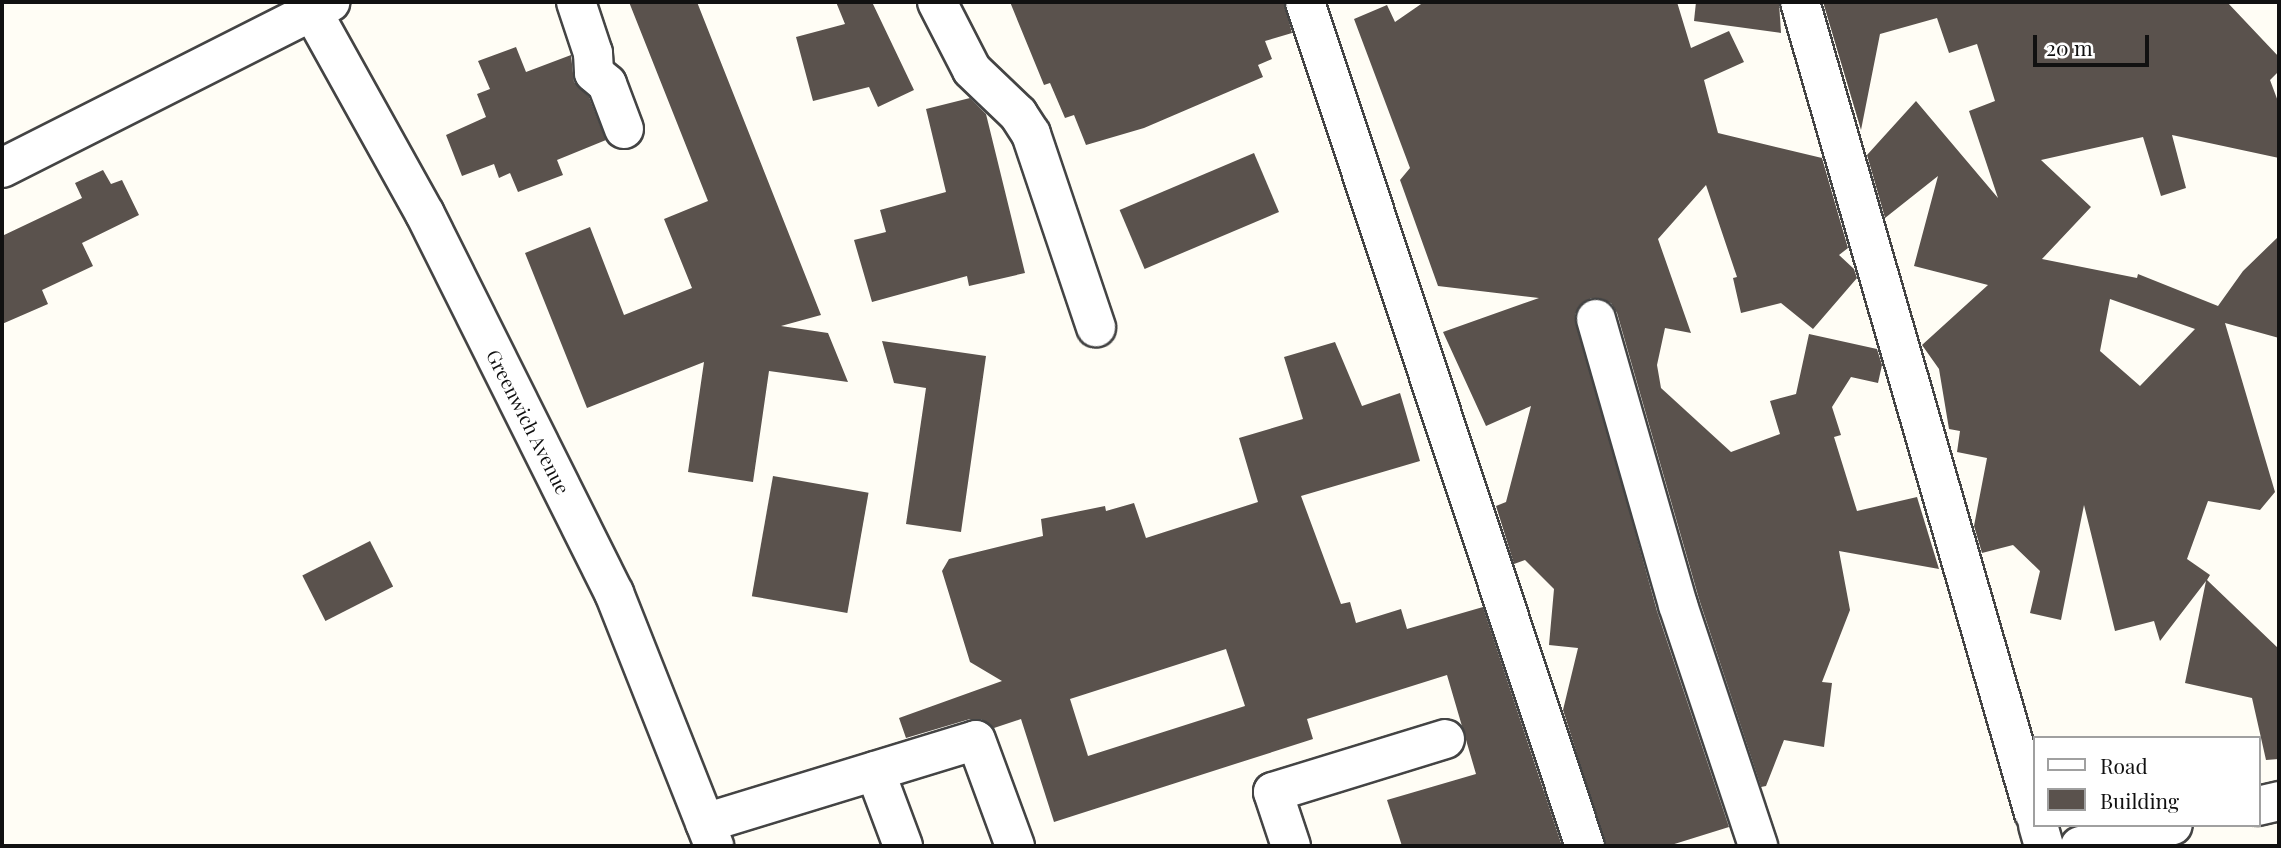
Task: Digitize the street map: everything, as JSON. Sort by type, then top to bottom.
[{"type":"street","points":[[576,2],[593,53],[594,73],[607,85],[624,129]]},
{"type":"street","points":[[937,2],[972,70],[1031,134],[1096,327]]},
{"type":"street","points":[[1305,2],[1585,846]]},
{"type":"street","points":[[1800,2],[2032,806]]},
{"type":"street","points":[[2,168],[321,7]]},
{"type":"street","name":"Greenwich Avenue","points":[[321,7],[614,593],[710,835]]},
{"type":"street","points":[[1596,319],[1678,605],[1758,846]]},
{"type":"street","points":[[1291,846],[1273,792],[1445,739]]},
{"type":"street","points":[[710,835],[874,771],[976,740],[1015,846]]},
{"type":"street","points":[[874,771],[903,846]]},
{"type":"street","points":[[2260,806],[2279,801]]},
{"type":"street","points":[[2039,827],[2044,846]]},
{"type":"street","points":[[2080,846],[2164,827]]},
{"type":"building","points":[[629,2],[697,2],[821,315],[781,326],[828,333],[848,382],[769,371],[753,482],[688,472],[704,362],[587,408],[525,253],[590,227],[624,315],[692,288],[664,219],[708,201]]},
{"type":"building","points":[[836,2],[872,2],[914,90],[878,107],[869,87],[813,101],[796,37],[845,24]]},
{"type":"building","points":[[1010,2],[1284,2],[1292,33],[1265,41],[1272,59],[1258,65],[1263,77],[1144,128],[1086,145],[1074,115],[1065,118],[1050,83],[1044,85]]},
{"type":"building","points":[[1424,2],[1677,2],[1691,48],[1729,31],[1744,62],[1704,80],[1718,133],[1822,158],[1848,248],[1839,255],[1854,269],[1857,278],[1813,329],[1781,303],[1741,313],[1733,278],[1737,277],[1706,185],[1658,239],[1691,333],[1665,328],[1657,365],[1661,388],[1731,452],[1780,434],[1770,401],[1796,394],[1809,334],[1877,349],[1882,365],[1878,383],[1851,377],[1832,407],[1841,435],[1834,437],[1857,511],[1917,497],[1939,569],[1839,551],[1850,610],[1822,682],[1832,683],[1824,747],[1784,740],[1766,786],[1761,787],[1699,599],[1617,313],[1611,303],[1591,298],[1575,314],[1657,611],[1729,827],[1668,846],[1606,846],[1563,710],[1578,648],[1549,645],[1554,589],[1525,560],[1514,564],[1496,506],[1506,502],[1531,406],[1486,426],[1443,332],[1539,298],[1438,286],[1400,180],[1410,168],[1354,19],[1387,5],[1395,22]]},
{"type":"building","points":[[1696,2],[1779,2],[1781,33],[1694,21]]},
{"type":"building","points":[[1823,2],[2227,2],[2279,57],[2279,71],[2270,80],[2279,104],[2279,158],[2172,135],[2186,188],[2161,196],[2143,137],[2041,160],[2091,207],[2042,259],[2137,278],[2138,274],[2218,306],[2243,271],[2279,236],[2279,338],[2225,323],[2275,492],[2260,510],[2208,501],[2187,559],[2210,575],[2207,580],[2279,649],[2279,759],[2266,760],[2252,698],[2185,683],[2206,581],[2160,641],[2154,621],[2115,631],[2084,505],[2061,620],[2030,613],[2040,571],[2013,545],[1982,553],[1974,526],[1987,458],[1957,452],[1960,431],[1949,429],[1939,369],[1922,345],[1988,285],[1914,266],[1938,176],[1885,218],[1867,155],[1916,101],[1998,198],[1969,111],[1995,101],[1977,44],[1949,53],[1937,18],[1880,34],[1861,130]],"holes":[[[2110,299],[2195,329],[2140,386],[2100,351]]]},
{"type":"building","points":[[516,47],[526,72],[571,55],[574,82],[589,97],[606,140],[557,160],[563,175],[518,192],[510,173],[499,178],[494,164],[462,176],[446,135],[486,117],[477,94],[490,89],[478,61]]},
{"type":"building","points":[[970,98],[986,114],[1025,273],[969,286],[967,276],[872,302],[854,240],[886,232],[880,210],[946,192],[926,109]]},
{"type":"building","points":[[1254,153],[1279,212],[1145,269],[1120,210]]},
{"type":"building","points":[[103,170],[111,184],[122,180],[139,215],[82,243],[93,266],[42,290],[48,304],[2,324],[2,236],[82,198],[75,183]]},
{"type":"building","points":[[882,341],[986,356],[961,532],[906,524],[926,388],[894,383]]},
{"type":"building","points":[[1335,342],[1362,406],[1400,393],[1420,461],[1301,496],[1341,604],[1350,602],[1356,623],[1401,609],[1407,629],[1483,607],[1562,846],[1402,846],[1387,800],[1476,774],[1447,675],[1307,719],[1313,739],[1054,822],[1021,719],[994,728],[981,719],[970,719],[906,738],[899,718],[1002,681],[970,662],[942,571],[949,559],[1043,536],[1041,519],[1105,506],[1106,511],[1134,503],[1146,538],[1258,502],[1239,438],[1303,419],[1284,357]],"holes":[[[1226,649],[1245,706],[1088,756],[1070,699]]]},
{"type":"building","points":[[773,476],[869,493],[847,613],[752,596]]},
{"type":"building","points":[[370,541],[393,586],[325,621],[302,576]]}]
